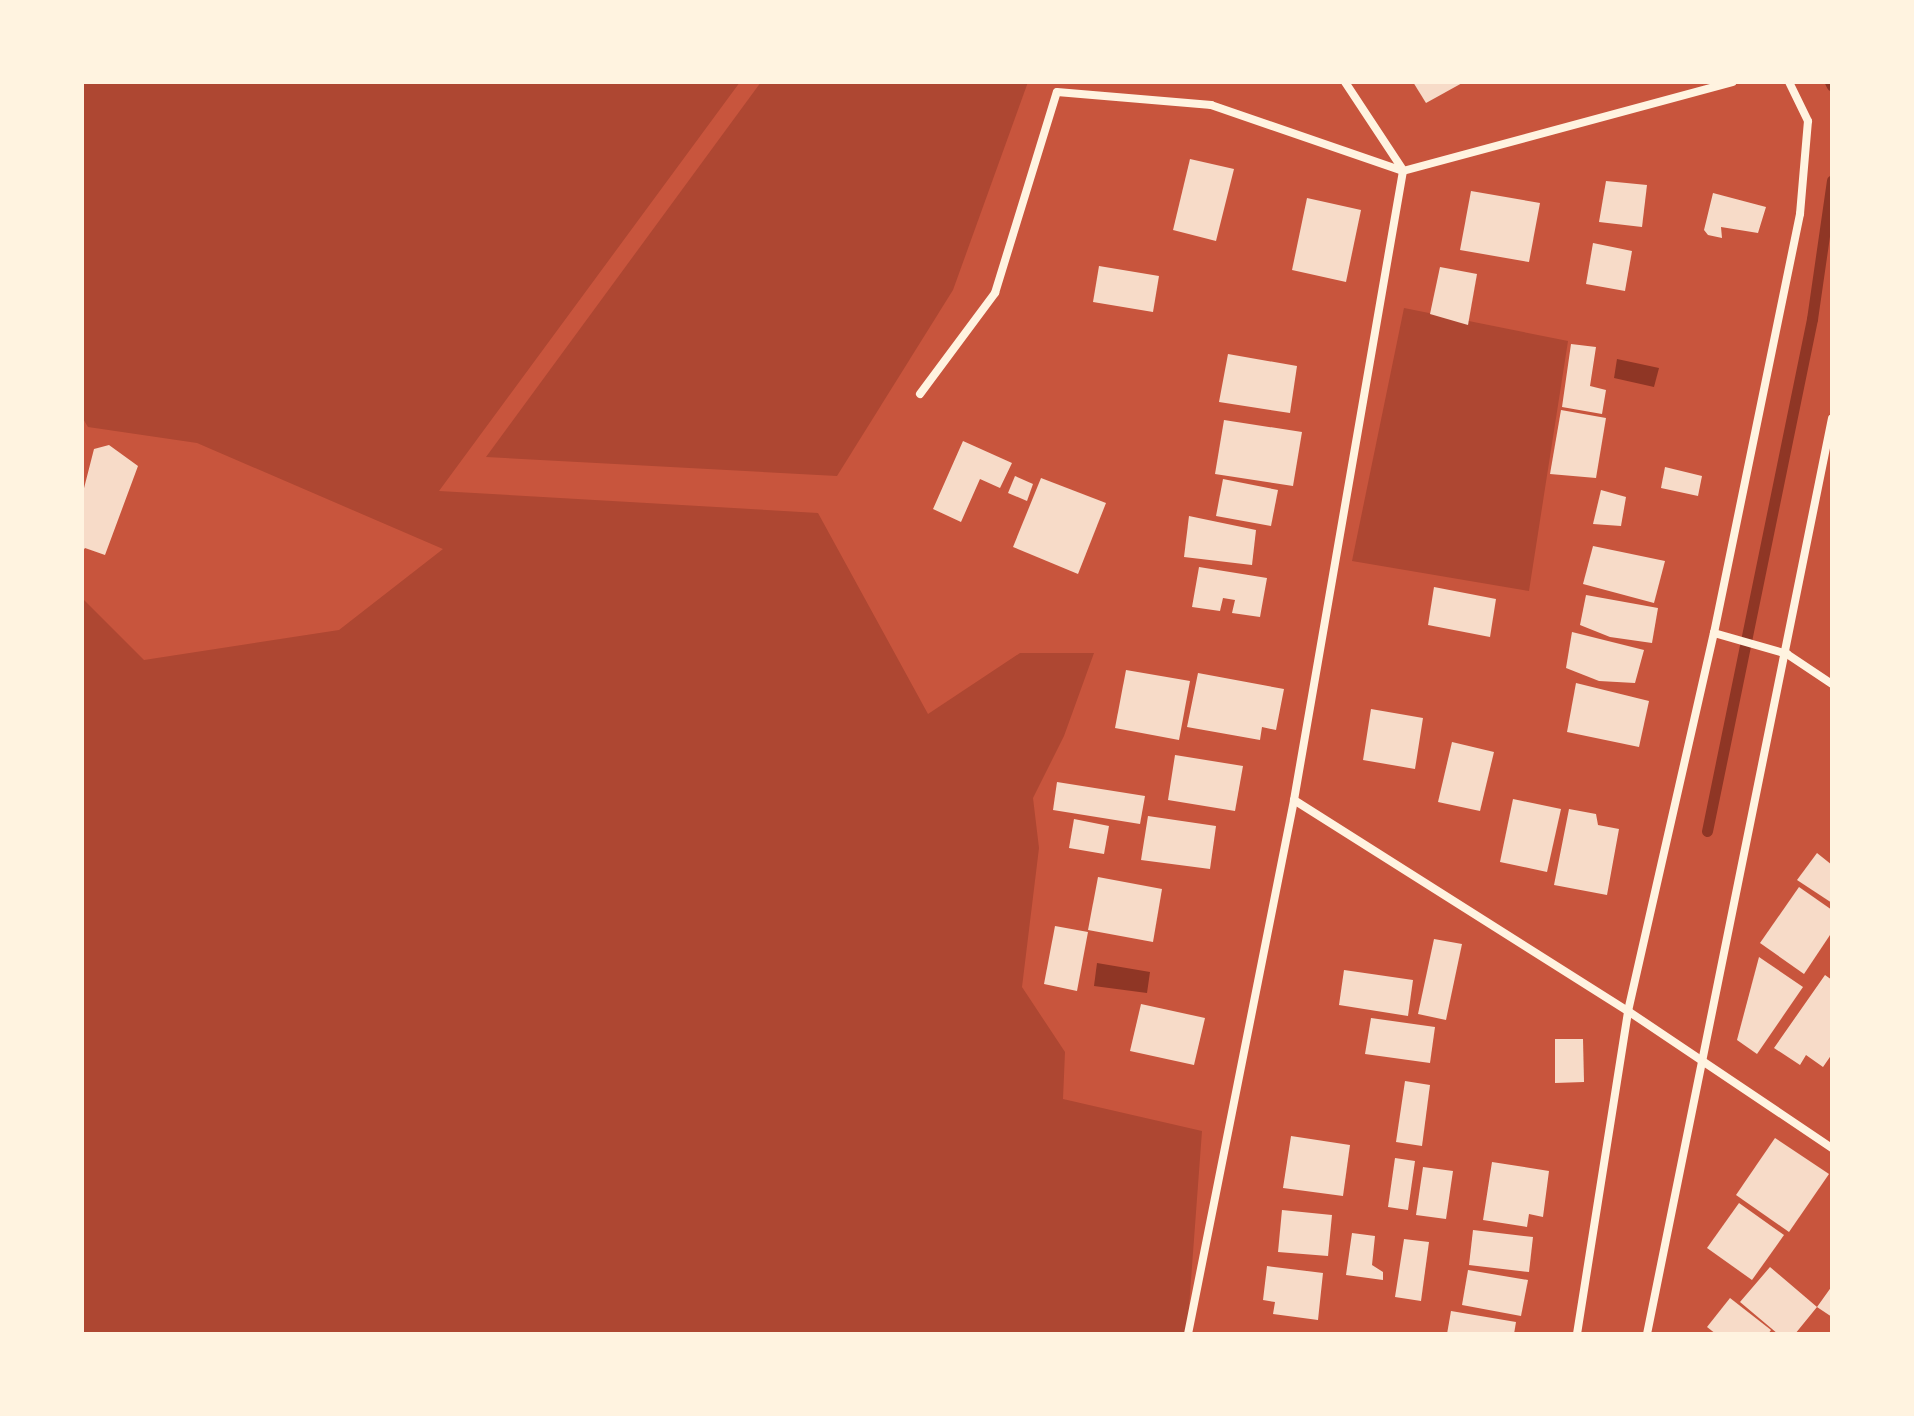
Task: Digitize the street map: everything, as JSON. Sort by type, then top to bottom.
[{"type":"street","points":[[1188,1334],[1294,800],[1403,171],[1345,82]]},
{"type":"street","points":[[920,394],[995,293],[1057,92],[1211,105],[1403,171],[1732,82]]},
{"type":"street","points":[[1577,1334],[1628,1011],[1714,633],[1800,214],[1808,121],[1789,82]]},
{"type":"street","points":[[1647,1334],[1787,654],[1832,418]]},
{"type":"street","points":[[1714,633],[1787,654],[1832,684]]},
{"type":"street","points":[[1294,800],[1628,1011],[1832,1148]]},
{"type":"shaded area","points":[[82,82],[740,82],[439,491],[818,513],[928,714],[1020,653],[1094,653],[1064,736],[1033,798],[1039,848],[1022,987],[1065,1052],[1063,1099],[1202,1131],[1187,1334],[82,1334],[82,598],[144,660],[339,630],[443,549],[197,443],[88,427],[82,417]]},
{"type":"shaded area","points":[[761,82],[1028,82],[953,290],[837,476],[486,457]]},
{"type":"shaded area","points":[[1404,308],[1568,341],[1529,591],[1352,561]]},
{"type":"shaded area","points":[[1617,359],[1659,368],[1654,387],[1614,378]]},
{"type":"shaded area","points":[[1097,963],[1150,972],[1147,993],[1094,986]]},
{"type":"building","points":[[1413,82],[1464,82],[1426,103]]},
{"type":"building","points":[[1190,159],[1234,169],[1216,241],[1173,230]]},
{"type":"building","points":[[1606,181],[1647,185],[1642,227],[1599,222]]},
{"type":"building","points":[[1471,191],[1540,203],[1529,262],[1460,250]]},
{"type":"building","points":[[1713,193],[1766,207],[1758,233],[1721,227],[1722,238],[1708,235],[1704,230]]},
{"type":"building","points":[[1307,198],[1361,210],[1346,282],[1292,270]]},
{"type":"building","points":[[1593,243],[1632,251],[1625,291],[1586,284]]},
{"type":"building","points":[[1099,266],[1159,276],[1153,312],[1093,302]]},
{"type":"building","points":[[1440,267],[1477,274],[1468,325],[1430,314]]},
{"type":"building","points":[[1571,344],[1596,347],[1590,386],[1606,390],[1602,414],[1562,407]]},
{"type":"building","points":[[1228,354],[1297,366],[1290,413],[1219,402]]},
{"type":"building","points":[[1561,410],[1606,418],[1596,478],[1550,474]]},
{"type":"building","points":[[1224,420],[1302,432],[1293,486],[1215,474]]},
{"type":"building","points":[[963,441],[1012,463],[1000,488],[980,479],[961,522],[933,509]]},
{"type":"building","points":[[109,445],[138,466],[105,555],[85,548],[82,552],[82,496],[94,449]]},
{"type":"building","points":[[1665,467],[1702,476],[1698,496],[1661,488]]},
{"type":"building","points":[[1015,476],[1033,484],[1027,501],[1008,493]]},
{"type":"building","points":[[1041,478],[1106,503],[1078,574],[1013,547]]},
{"type":"building","points":[[1223,479],[1278,490],[1271,526],[1216,516]]},
{"type":"building","points":[[1601,490],[1626,497],[1621,526],[1593,524]]},
{"type":"building","points":[[1189,516],[1256,530],[1252,565],[1184,557]]},
{"type":"building","points":[[1593,546],[1665,561],[1654,603],[1583,584]]},
{"type":"building","points":[[1199,567],[1267,578],[1260,617],[1232,613],[1235,600],[1223,598],[1220,611],[1192,607]]},
{"type":"building","points":[[1434,587],[1496,599],[1490,637],[1428,625]]},
{"type":"building","points":[[1586,595],[1658,608],[1652,643],[1610,637],[1580,625]]},
{"type":"building","points":[[1572,632],[1644,650],[1635,683],[1599,681],[1566,668]]},
{"type":"building","points":[[1126,670],[1190,681],[1179,740],[1115,728]]},
{"type":"building","points":[[1198,673],[1284,689],[1276,730],[1262,727],[1260,740],[1187,727]]},
{"type":"building","points":[[1576,683],[1649,701],[1639,747],[1567,732]]},
{"type":"building","points":[[1371,709],[1423,718],[1415,769],[1363,760]]},
{"type":"building","points":[[1452,742],[1494,752],[1480,811],[1438,802]]},
{"type":"building","points":[[1175,755],[1243,766],[1235,811],[1168,800]]},
{"type":"building","points":[[1057,782],[1145,796],[1140,824],[1053,810]]},
{"type":"building","points":[[1513,799],[1561,809],[1547,872],[1500,862]]},
{"type":"building","points":[[1569,809],[1596,814],[1598,825],[1619,829],[1607,895],[1554,885]]},
{"type":"building","points":[[1148,816],[1216,826],[1210,869],[1141,860]]},
{"type":"building","points":[[1074,819],[1109,826],[1104,854],[1069,848]]},
{"type":"building","points":[[1817,853],[1832,865],[1832,903],[1797,880]]},
{"type":"building","points":[[1098,877],[1162,889],[1153,942],[1088,930]]},
{"type":"building","points":[[1799,887],[1832,910],[1832,932],[1804,974],[1760,943]]},
{"type":"building","points":[[1055,926],[1088,932],[1077,991],[1044,984]]},
{"type":"building","points":[[1434,939],[1462,944],[1446,1020],[1418,1014]]},
{"type":"building","points":[[1759,957],[1803,987],[1757,1054],[1737,1040]]},
{"type":"building","points":[[1344,970],[1413,980],[1408,1016],[1339,1005]]},
{"type":"building","points":[[1825,975],[1832,980],[1832,1054],[1823,1067],[1806,1055],[1800,1065],[1774,1048]]},
{"type":"building","points":[[1141,1004],[1205,1018],[1194,1065],[1130,1051]]},
{"type":"building","points":[[1371,1018],[1435,1027],[1430,1063],[1365,1054]]},
{"type":"building","points":[[1555,1039],[1583,1039],[1584,1082],[1555,1083]]},
{"type":"building","points":[[1405,1081],[1430,1085],[1422,1146],[1396,1142]]},
{"type":"building","points":[[1291,1136],[1350,1145],[1343,1196],[1283,1188]]},
{"type":"building","points":[[1775,1138],[1829,1174],[1789,1232],[1736,1195]]},
{"type":"building","points":[[1395,1158],[1415,1161],[1408,1210],[1388,1207]]},
{"type":"building","points":[[1492,1162],[1549,1171],[1543,1217],[1529,1214],[1527,1227],[1483,1220]]},
{"type":"building","points":[[1423,1167],[1453,1171],[1446,1219],[1416,1215]]},
{"type":"building","points":[[1739,1203],[1784,1235],[1752,1280],[1707,1248]]},
{"type":"building","points":[[1282,1210],[1332,1215],[1328,1256],[1278,1252]]},
{"type":"building","points":[[1473,1230],[1533,1237],[1529,1272],[1469,1265]]},
{"type":"building","points":[[1352,1233],[1375,1236],[1372,1265],[1383,1272],[1383,1280],[1346,1275]]},
{"type":"building","points":[[1404,1239],[1429,1242],[1421,1301],[1395,1297]]},
{"type":"building","points":[[1267,1266],[1323,1273],[1318,1320],[1273,1314],[1275,1302],[1263,1300]]},
{"type":"building","points":[[1770,1267],[1817,1307],[1795,1334],[1778,1334],[1740,1302]]},
{"type":"building","points":[[1468,1270],[1528,1280],[1521,1316],[1462,1305]]},
{"type":"building","points":[[1832,1286],[1832,1317],[1817,1307]]},
{"type":"building","points":[[1730,1298],[1771,1330],[1768,1334],[1716,1334],[1707,1327]]},
{"type":"building","points":[[1451,1311],[1516,1322],[1514,1334],[1447,1334]]},
{"type":"waterway","points":[[1830,82],[1832,86]]},
{"type":"waterway","points":[[1707,831],[1812,319],[1832,180]]}]
